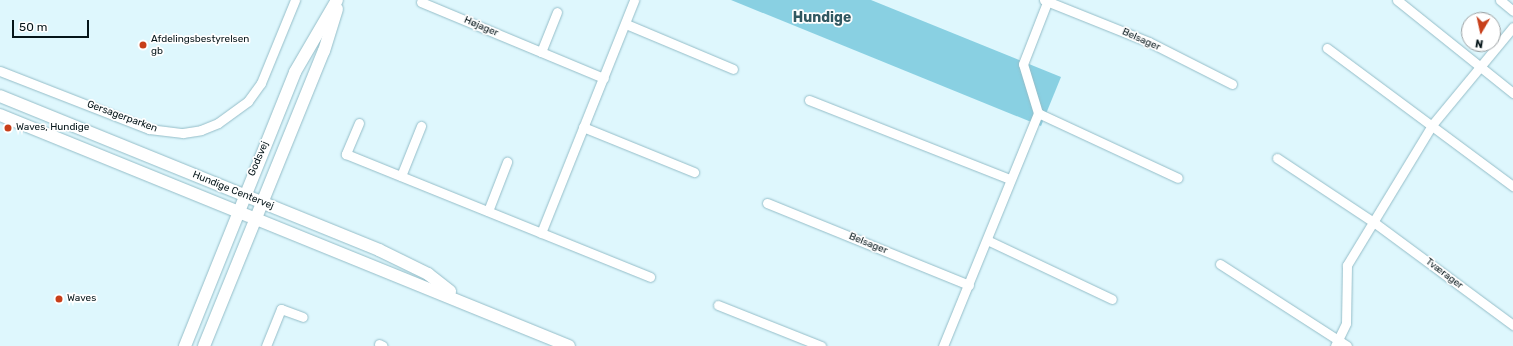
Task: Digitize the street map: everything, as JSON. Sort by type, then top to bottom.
[{"type":"street","name":"Gersagerparken","points":[[0,71],[149,129],[183,133],[201,130],[218,124],[248,101],[261,83],[295,0]]},
{"type":"street","name":"Godsvej","points":[[185,346],[295,72],[339,0]]},
{"type":"street","name":"Godsvej","points":[[204,346],[324,50],[339,0]]},
{"type":"street","points":[[541,232],[626,24],[634,0]]},
{"type":"street","name":"Belsager","points":[[1038,113],[1023,64],[1046,0],[1149,42],[1232,84]]},
{"type":"street","points":[[1397,0],[1513,93]]},
{"type":"street","points":[[1500,0],[1513,11]]},
{"type":"street","name":"Højager","points":[[421,2],[604,78]]},
{"type":"street","points":[[541,52],[557,12]]},
{"type":"street","points":[[626,24],[733,69]]},
{"type":"street","points":[[1337,343],[1346,323],[1347,266],[1375,223],[1432,126],[1513,27]]},
{"type":"street","points":[[1327,48],[1513,186]]},
{"type":"street","name":"Hundige Centervej","points":[[0,96],[407,264],[428,274],[458,298]]},
{"type":"street","points":[[809,100],[1010,179]]},
{"type":"street","points":[[944,346],[1010,179],[1038,113],[1178,178]]},
{"type":"street","name":"Hundige Centervej","points":[[0,115],[255,220],[458,298],[569,346]]},
{"type":"street","points":[[359,123],[346,154],[650,277]]},
{"type":"street","points":[[401,176],[421,126]]},
{"type":"street","points":[[583,127],[694,172]]},
{"type":"street","name":"Tværager","points":[[1277,158],[1375,223],[1513,325]]},
{"type":"street","points":[[488,211],[507,162]]},
{"type":"street","name":"Belsager","points":[[767,203],[969,285]]},
{"type":"street","points":[[987,240],[1112,298]]},
{"type":"street","points":[[1220,264],[1337,343],[1347,346]]},
{"type":"street","points":[[718,305],[821,346]]},
{"type":"street","points":[[266,346],[281,309],[303,317]]},
{"type":"shaded area","points":[[731,0],[871,0],[1061,77],[1041,126]]},
{"type":"place","name":"Afdelingsbestyrelsen gb","points":[[143,45]]},
{"type":"place","name":"Waves, Hundige","points":[[8,128]]},
{"type":"place","name":"Waves","points":[[59,299]]},
{"type":"district","name":"Hundige","points":[[822,18]]}]
